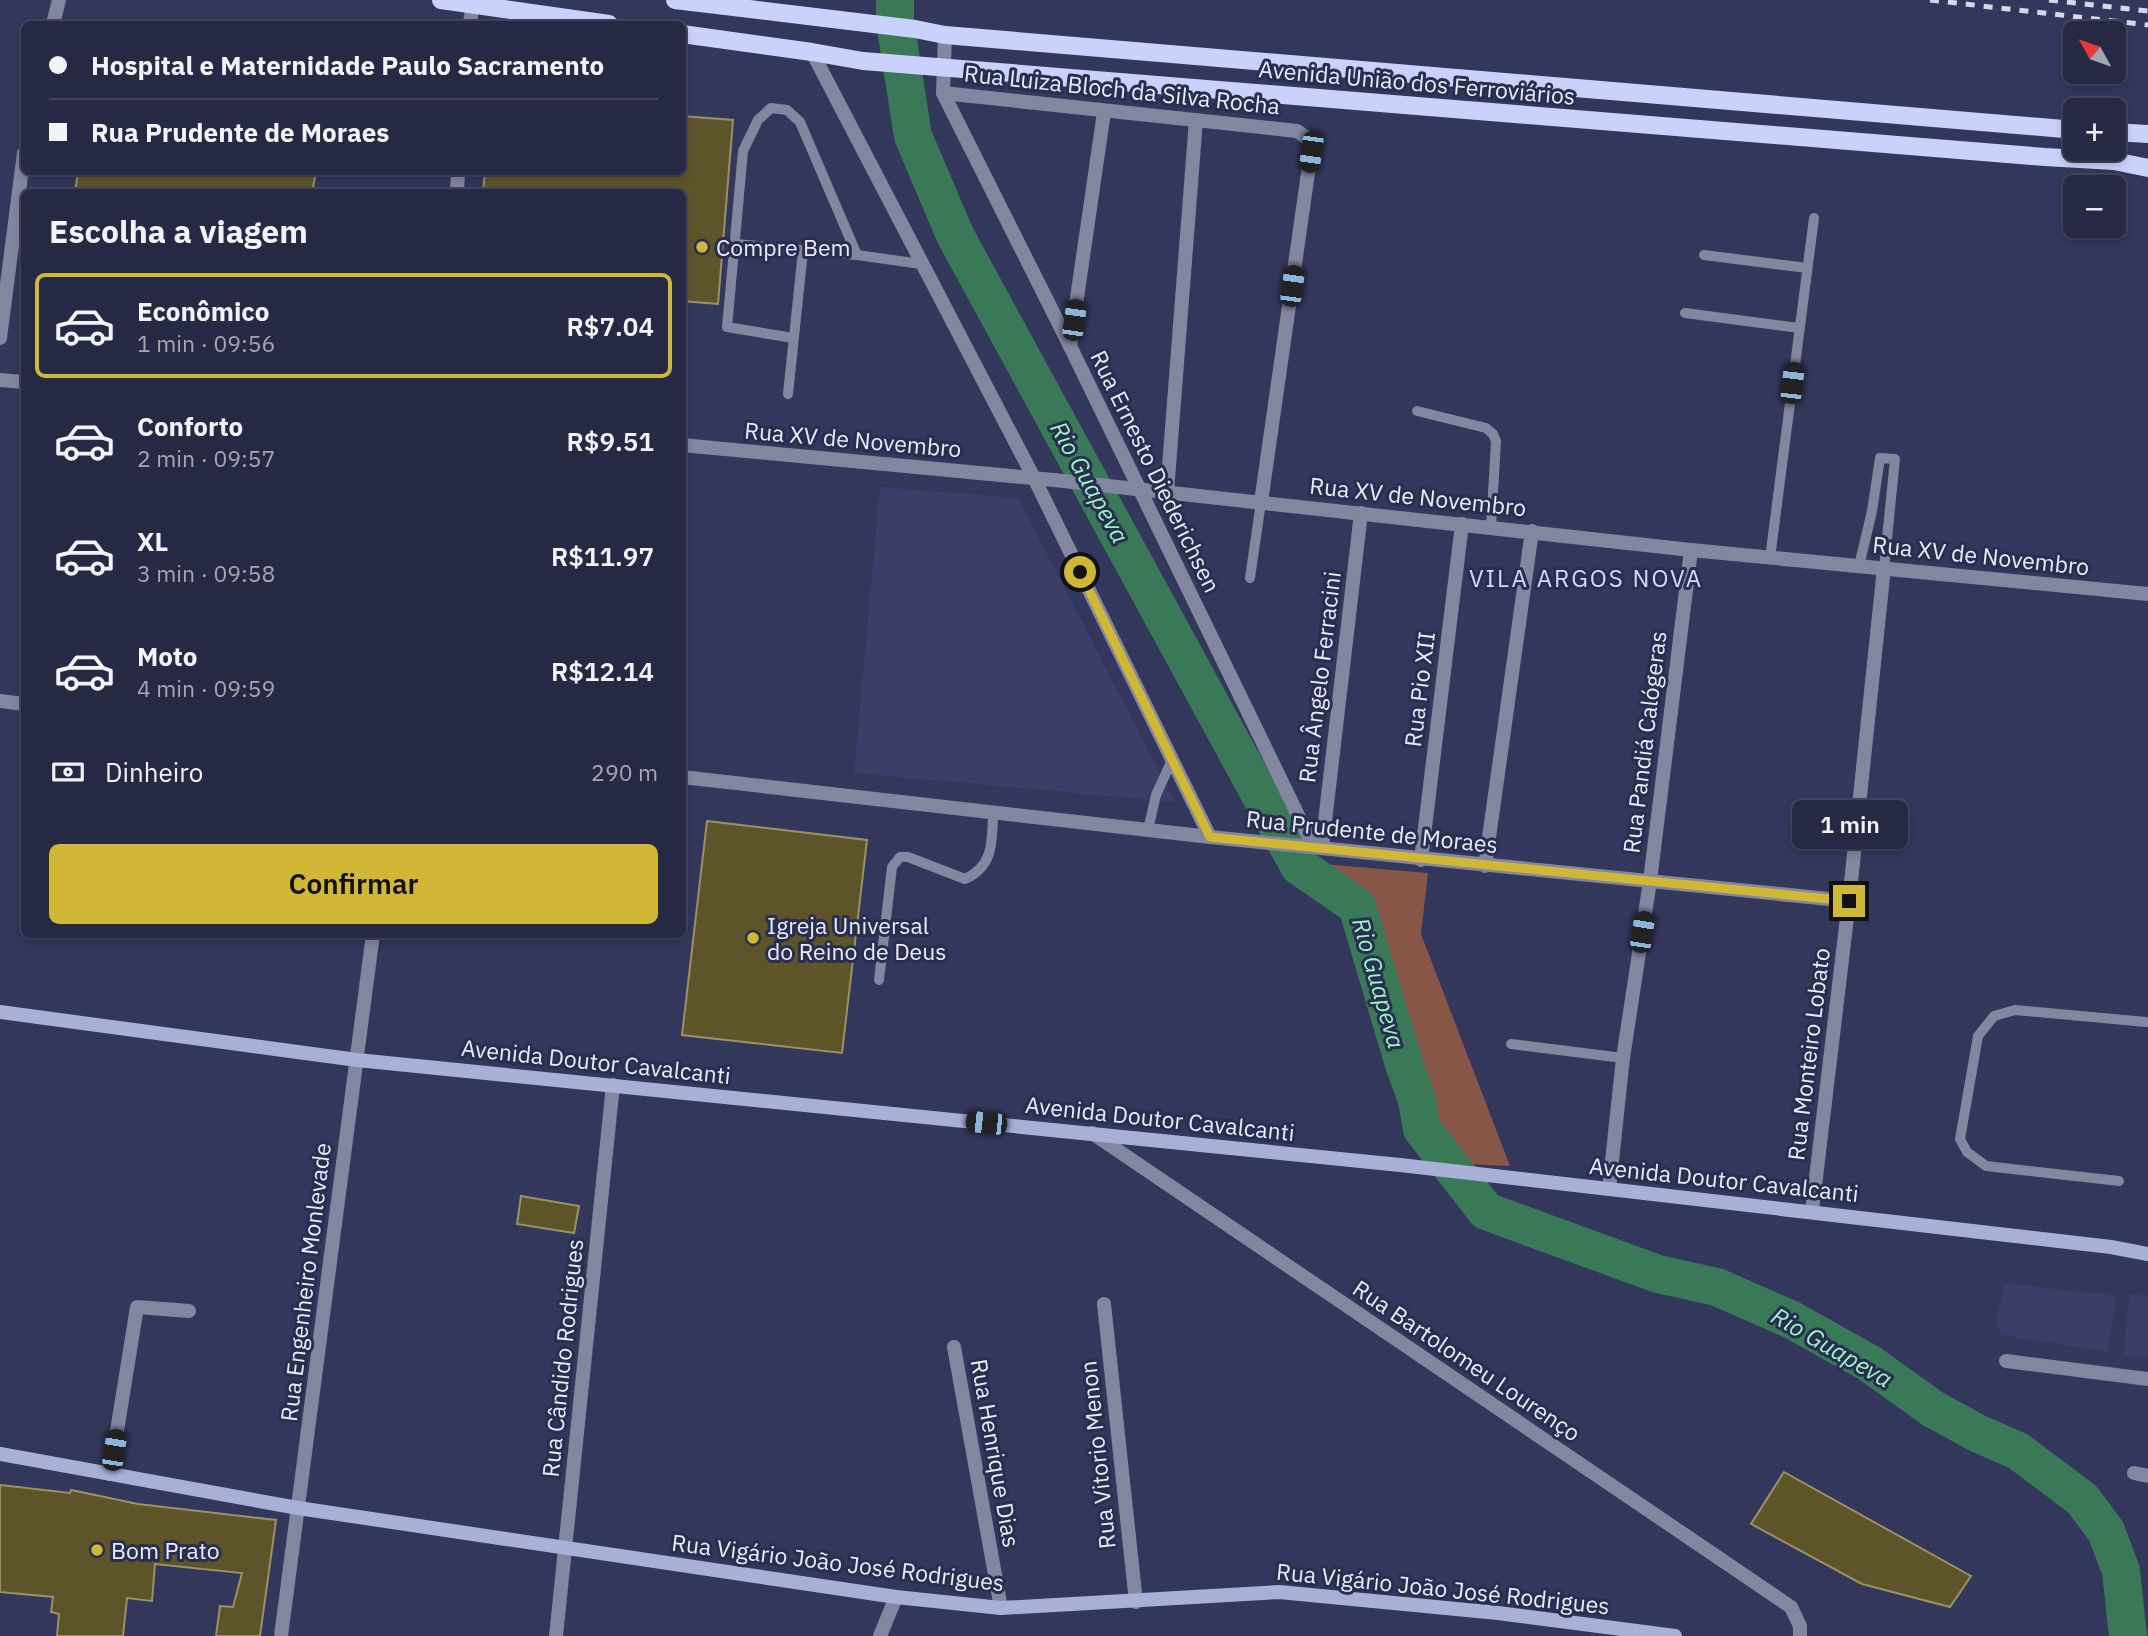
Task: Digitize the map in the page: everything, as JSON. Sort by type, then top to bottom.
[{"type":"main road","points":[[441,0],[589,21]]},
{"type":"main road","name":"Avenida União dos Ferroviários","points":[[675,0],[945,35],[2063,129]]},
{"type":"main road","name":"Avenida União dos Ferroviários","points":[[686,35],[863,61],[2114,161],[2148,168]]},
{"type":"main road","points":[[2126,133],[2148,134]]},
{"type":"main road","name":"Avenida Doutor Cavalcanti","points":[[0,1012],[357,1060],[1400,1165],[1483,1177],[1812,1211],[2111,1247],[2148,1254]]},
{"type":"main road","name":"Rua Vigário João José Rodrigues","points":[[0,1454],[298,1508],[896,1597],[1001,1608],[1279,1592],[1498,1613],[1675,1636]]},
{"type":"street","points":[[54,21],[59,0]]},
{"type":"street","points":[[470,21],[472,3]]},
{"type":"street","name":"Rua Ernesto Diederichsen","points":[[945,35],[940,67],[943,93],[1317,847]]},
{"type":"street","points":[[812,52],[1034,478],[1210,837]]},
{"type":"street","name":"Rua Luiza Bloch da Silva Rocha","points":[[943,93],[1297,131],[1311,141],[1261,502]]},
{"type":"street","points":[[1070,346],[1104,112]]},
{"type":"street","points":[[1167,492],[1196,120]]},
{"type":"street","points":[[0,338],[21,175]]},
{"type":"street","points":[[0,380],[21,382]]},
{"type":"street","name":"Rua XV de Novembro","points":[[686,445],[1054,480],[1691,550],[2148,594]]},
{"type":"street","name":"Rua Ângelo Ferracini","points":[[1317,847],[1361,513]]},
{"type":"street","name":"Rua Pio XII","points":[[1422,860],[1462,524]]},
{"type":"street","points":[[1485,866],[1532,531]]},
{"type":"street","name":"Rua Pandiá Calógeras","points":[[1609,1189],[1623,1058],[1650,881],[1691,550]]},
{"type":"street","name":"Rua Monteiro Lobato","points":[[1812,1211],[1849,901],[1884,568]]},
{"type":"street","points":[[0,701],[21,704]]},
{"type":"street","name":"Rua Prudente de Moraes","points":[[686,777],[1422,860],[1849,901]]},
{"type":"street","name":"Rua Engenheiro Monlevade","points":[[281,1636],[372,938]]},
{"type":"street","name":"Rua Cândido Rodrigues","points":[[556,1636],[613,1085]]},
{"type":"street","name":"Rua Bartolomeu Lourenço","points":[[1092,1133],[1791,1607],[1800,1626],[1800,1636]]},
{"type":"street","name":"Rua Vitorio Menon","points":[[1104,1304],[1136,1602]]},
{"type":"street","points":[[110,1474],[137,1307],[189,1311]]},
{"type":"street","name":"Rua Henrique Dias","points":[[954,1347],[1001,1608]]},
{"type":"street","points":[[2006,1361],[2148,1379]]},
{"type":"street","points":[[880,1636],[896,1597]]},
{"type":"lane","points":[[793,338],[727,327],[743,151],[758,120],[771,108],[787,110],[800,122],[857,255]]},
{"type":"lane","points":[[1770,558],[1814,218]]},
{"type":"lane","points":[[736,244],[921,264]]},
{"type":"lane","points":[[788,394],[803,251]]},
{"type":"lane","points":[[1704,255],[1807,268]]},
{"type":"lane","points":[[1685,313],[1799,328]]},
{"type":"lane","points":[[1417,411],[1486,428],[1493,434],[1496,441],[1491,527]]},
{"type":"lane","points":[[1859,566],[1872,511],[1880,458],[1895,459],[1884,568]]},
{"type":"lane","points":[[1250,578],[1261,502]]},
{"type":"lane","points":[[1148,830],[1156,795],[1172,760]]},
{"type":"lane","points":[[879,980],[895,860],[900,857],[908,858],[965,879],[977,874],[987,859],[992,841],[993,813]]},
{"type":"lane","points":[[2119,1181],[1986,1166],[1967,1152],[1960,1139],[1978,1036],[1994,1016],[2015,1010],[2146,1022]]},
{"type":"lane","points":[[1511,1044],[1623,1058]]},
{"type":"shaded area","points":[[880,487],[1018,498],[1175,802],[854,773]]},
{"type":"shaded area","points":[[1311,863],[1428,873],[1421,934],[1510,1166],[1465,1164],[1430,1106],[1390,966],[1361,894]]},
{"type":"shaded area","points":[[2004,1283],[2116,1296],[2108,1352],[2001,1335],[1996,1322]]},
{"type":"shaded area","points":[[2129,1294],[2148,1296],[2148,1358],[2124,1355]]},
{"type":"building","name":"Compre Bem","points":[[686,116],[733,120],[718,304],[686,301],[686,189],[483,189],[485,175],[686,175]]},
{"type":"building","points":[[78,175],[315,175],[313,189],[75,189]]},
{"type":"building","points":[[707,821],[867,840],[842,1053],[682,1035]]},
{"type":"building","points":[[521,1196],[579,1206],[574,1233],[517,1224]]},
{"type":"building","points":[[1784,1472],[1971,1576],[1950,1607],[1862,1584],[1751,1524]]},
{"type":"building","points":[[0,1485],[70,1493],[71,1490],[138,1504],[276,1520],[260,1636],[216,1636],[220,1606],[233,1607],[242,1573],[155,1564],[152,1601],[127,1598],[123,1636],[57,1636],[59,1614],[51,1612],[53,1597],[0,1592]]},
{"type":"waterway","name":"Rio Guapeva","points":[[895,0],[895,22],[913,136],[955,235],[1299,866],[1357,906],[1417,1100],[1422,1129],[1486,1211],[1658,1274],[1717,1287],[1792,1320],[1869,1363],[1933,1409],[2018,1451],[2082,1499],[2106,1531],[2121,1571],[2128,1636]]},
{"type":"railway","points":[[1930,0],[2148,25]]},
{"type":"railway","points":[[2049,0],[2148,11]]},
{"type":"place","name":"Compre Bem","points":[[702,247]]},
{"type":"place","name":"Igreja Universal do Reino de Deus","points":[[753,938]]},
{"type":"place","name":"Bom Prato","points":[[97,1550]]},
{"type":"district","name":"VILA ARGOS NOVA","points":[[1586,578]]},
{"type":"route","points":[[1080,572],[1210,837],[1849,901]]}]
